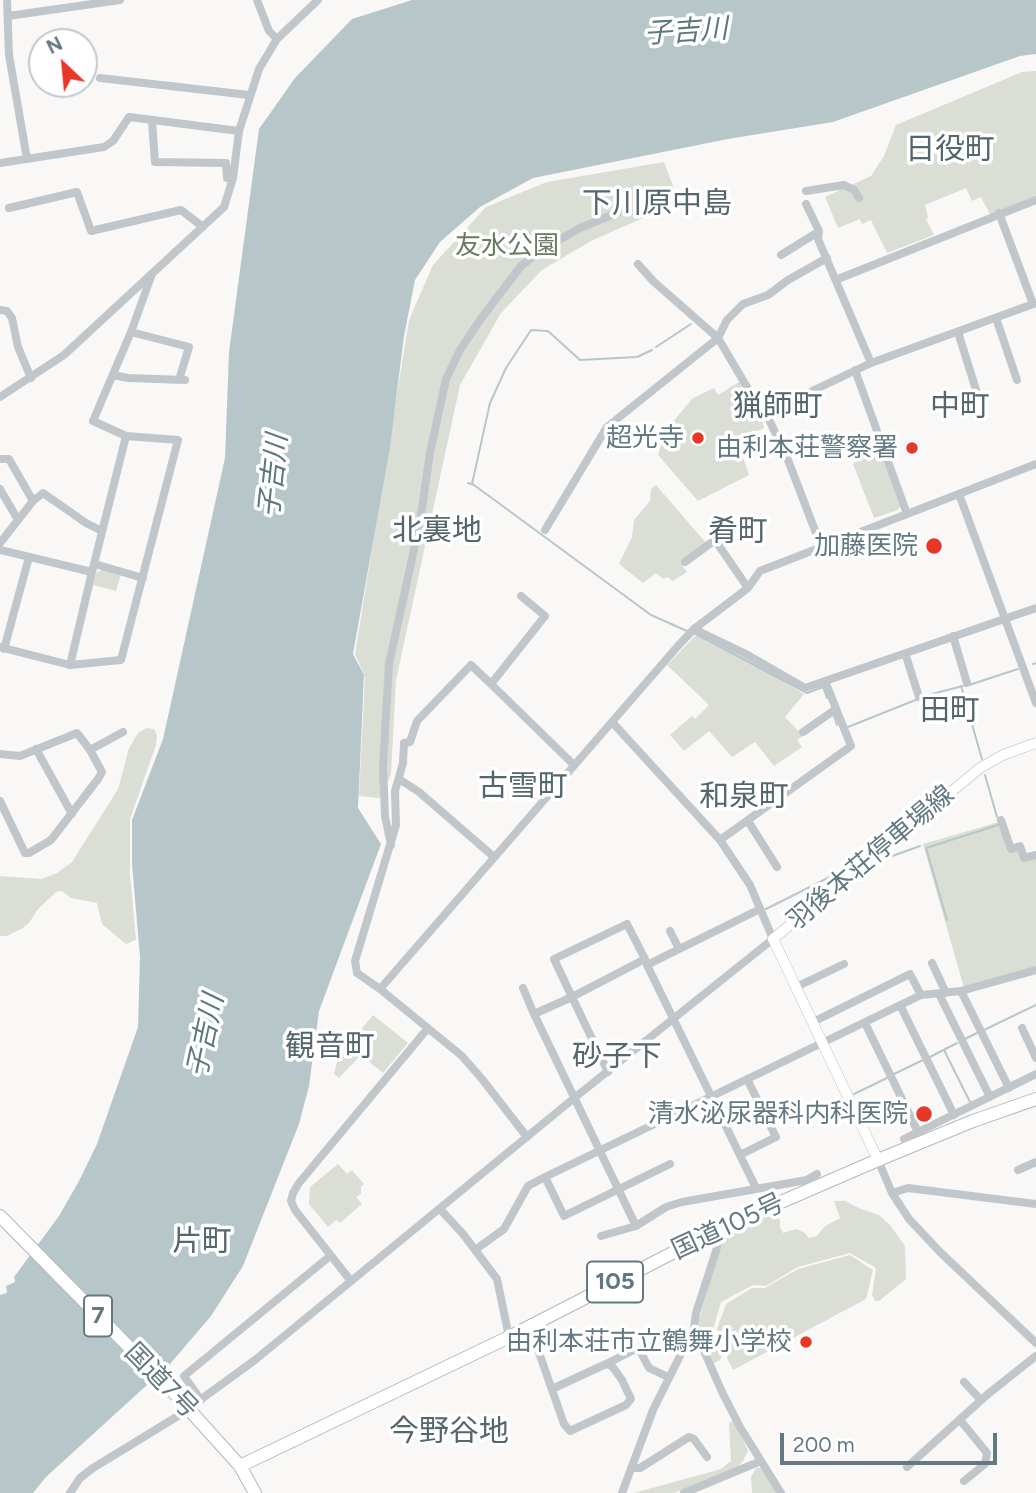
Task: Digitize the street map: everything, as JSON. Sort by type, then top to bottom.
[{"type":"highway","name":"国道105号","points":[[240,1466],[509,1337],[721,1228],[973,1121],[1036,1100]]},
{"type":"highway","name":"国道7号","points":[[0,1216],[184,1403],[240,1466],[256,1493]]},
{"type":"main road","name":"羽後本荘停車場線","points":[[878,1160],[773,939],[980,768],[1003,755],[1036,743]]},
{"type":"street","points":[[7,0],[9,55],[27,159]]},
{"type":"street","points":[[8,16],[52,11],[83,2],[120,0]]},
{"type":"street","points":[[257,0],[269,31],[277,39]]},
{"type":"street","points":[[0,397],[64,355],[224,207],[233,178],[239,131],[258,69],[277,39],[318,0]]},
{"type":"street","points":[[100,78],[249,95]]},
{"type":"street","points":[[0,163],[104,148],[113,141],[129,117],[239,131]]},
{"type":"street","points":[[152,122],[155,162],[226,163],[227,178],[233,178]]},
{"type":"street","points":[[806,191],[844,185],[854,190],[859,198]]},
{"type":"street","points":[[9,208],[77,192],[91,231],[181,210],[203,227]]},
{"type":"street","points":[[838,279],[1036,200]]},
{"type":"street","points":[[806,204],[818,232],[818,239],[838,279],[872,363]]},
{"type":"street","points":[[391,845],[383,766],[389,664],[420,522],[425,482],[446,379],[460,350],[521,266],[543,249],[580,228],[617,213]]},
{"type":"street","points":[[766,413],[872,363],[1035,303],[999,213]]},
{"type":"street","points":[[780,255],[818,232]]},
{"type":"street","points":[[545,530],[607,427],[718,338],[727,320],[743,304],[768,295],[788,279],[827,258]]},
{"type":"street","points":[[638,264],[653,281],[718,338],[757,404],[766,413],[821,546]]},
{"type":"street","points":[[29,557],[2,648],[70,665],[121,660],[178,440],[126,436],[93,421],[153,272]]},
{"type":"street","points":[[0,310],[7,311],[12,318],[18,347],[31,378]]},
{"type":"street","points":[[996,318],[1017,380]]},
{"type":"street","points":[[113,375],[182,380],[189,347],[131,332]]},
{"type":"street","points":[[958,332],[978,393]]},
{"type":"street","points":[[855,370],[907,514]]},
{"type":"street","points":[[70,665],[126,436]]},
{"type":"street","points":[[0,460],[9,459],[33,501]]},
{"type":"street","points":[[380,989],[694,629],[748,587],[761,571],[1036,464]]},
{"type":"street","points":[[0,489],[18,520]]},
{"type":"street","points":[[0,542],[33,501],[43,494],[102,531]]},
{"type":"street","points":[[959,494],[1036,703]]},
{"type":"street","points":[[685,562],[715,540],[748,587]]},
{"type":"street","points":[[0,550],[142,578]]},
{"type":"street","points":[[491,684],[545,616],[521,596]]},
{"type":"street","points":[[694,629],[744,653],[805,688],[1036,608]]},
{"type":"street","points":[[953,636],[967,682]]},
{"type":"street","points":[[905,653],[919,697]]},
{"type":"street","points":[[527,1138],[462,1056],[357,973],[355,961],[396,825],[395,792],[404,743],[410,742],[417,721],[471,665],[575,765]]},
{"type":"street","points":[[720,840],[850,746],[825,681]]},
{"type":"street","points":[[803,732],[836,709]]},
{"type":"street","points":[[70,1493],[80,1478],[178,1416],[255,1360],[773,939],[743,873],[720,840],[612,722]]},
{"type":"street","points":[[90,750],[123,732]]},
{"type":"street","points":[[0,754],[20,756],[78,733],[102,772],[51,840],[29,853],[25,853],[0,801]]},
{"type":"street","points":[[36,750],[72,814]]},
{"type":"street","points":[[399,779],[419,792],[494,857]]},
{"type":"street","points":[[1001,820],[1011,849],[1020,846],[1024,858],[1036,855]]},
{"type":"street","points":[[747,821],[777,867]]},
{"type":"street","points":[[756,1188],[648,965],[761,909]]},
{"type":"street","points":[[534,1014],[572,997],[645,959],[627,924],[554,959],[572,997],[608,1072]]},
{"type":"street","points":[[670,931],[679,949]]},
{"type":"street","points":[[932,963],[942,993],[990,1097]]},
{"type":"street","points":[[796,987],[844,964]]},
{"type":"street","points":[[475,1250],[505,1229],[528,1186],[545,1177],[921,995],[961,991],[1036,970]]},
{"type":"street","points":[[813,1022],[910,974],[921,995]]},
{"type":"street","points":[[523,988],[573,1099],[636,1226]]},
{"type":"street","points":[[961,991],[1009,1088]]},
{"type":"street","points":[[900,1005],[954,1115]]},
{"type":"street","points":[[865,1023],[918,1132]]},
{"type":"street","points":[[351,1281],[295,1210],[291,1201],[293,1193],[428,1028]]},
{"type":"street","points":[[1022,1028],[1036,1058]]},
{"type":"street","points":[[904,1139],[1036,1074]]},
{"type":"street","points":[[740,1155],[776,1137],[747,1079]]},
{"type":"street","points":[[878,1160],[892,1193],[909,1219],[1036,1343]]},
{"type":"street","points":[[1018,1170],[1036,1162]]},
{"type":"street","points":[[545,1177],[564,1216],[670,1164]]},
{"type":"street","points":[[601,1236],[636,1226],[666,1207],[682,1202],[807,1180],[817,1174]]},
{"type":"street","points":[[892,1193],[908,1188],[1036,1204]]},
{"type":"street","points":[[440,1209],[496,1279],[509,1337]]},
{"type":"street","points":[[622,1493],[668,1377],[694,1328],[696,1312],[721,1228]]},
{"type":"street","points":[[201,1399],[184,1376],[330,1256]]},
{"type":"street","points":[[529,1325],[565,1424],[570,1431],[626,1405],[631,1399],[622,1380],[612,1366],[606,1364]]},
{"type":"street","points":[[694,1328],[722,1392],[781,1493]]},
{"type":"street","points":[[552,1389],[634,1350],[640,1352],[649,1368],[668,1377]]},
{"type":"street","points":[[907,1467],[981,1400],[1036,1356]]},
{"type":"street","points":[[964,1382],[981,1400]]},
{"type":"street","points":[[960,1420],[987,1453],[985,1464],[964,1482]]},
{"type":"street","points":[[631,1468],[640,1468],[689,1437],[694,1438],[707,1457]]},
{"type":"street","points":[[684,1493],[761,1461]]},
{"type":"green space","points":[[1036,71],[1036,197],[990,214],[981,197],[972,201],[966,188],[925,205],[926,219],[934,235],[887,253],[871,220],[862,224],[860,219],[838,228],[825,197],[871,176],[884,156],[896,125],[1022,72]]},
{"type":"green space","name":"友水公園","points":[[664,162],[679,202],[591,241],[542,270],[501,313],[460,385],[396,680],[391,774],[380,798],[359,796],[365,677],[355,654],[409,320],[433,265],[486,207],[547,182]]},
{"type":"green space","points":[[739,382],[760,413],[764,428],[745,436],[738,443],[749,475],[698,501],[658,455],[666,430],[693,398],[714,388],[718,395]]},
{"type":"green space","points":[[877,442],[900,506],[898,510],[874,518],[853,464],[856,462],[853,452]]},
{"type":"green space","points":[[656,485],[707,544],[682,565],[687,572],[673,581],[667,577],[663,579],[656,573],[643,583],[619,564],[632,537],[634,520],[650,501],[651,489]]},
{"type":"green space","points":[[103,569],[121,574],[116,591],[93,585],[96,573]]},
{"type":"green space","points":[[697,634],[750,660],[804,694],[785,717],[803,736],[797,740],[802,747],[774,766],[755,742],[732,757],[709,731],[684,751],[670,735],[692,716],[695,719],[709,705],[667,665]]},
{"type":"green space","points":[[146,728],[154,729],[157,735],[156,745],[130,819],[130,873],[136,940],[126,944],[102,924],[97,903],[71,898],[62,891],[56,892],[38,909],[23,928],[7,936],[0,936],[0,876],[41,879],[57,873],[72,862],[118,789],[129,748],[138,733]]},
{"type":"green space","points":[[999,822],[1008,852],[1019,849],[1024,860],[1036,857],[1036,969],[964,988],[923,844]]},
{"type":"green space","points":[[373,1015],[408,1043],[383,1073],[361,1055],[339,1078],[334,1074],[339,1055],[352,1050],[350,1043]]},
{"type":"green space","points":[[338,1164],[347,1174],[352,1170],[364,1184],[361,1194],[356,1197],[362,1204],[340,1223],[336,1220],[328,1227],[309,1204],[310,1187]]},
{"type":"green space","points":[[834,1201],[845,1201],[879,1215],[890,1225],[905,1246],[906,1279],[879,1301],[875,1301],[872,1295],[876,1268],[850,1253],[798,1267],[766,1286],[753,1285],[721,1302],[714,1326],[724,1351],[720,1360],[714,1363],[699,1329],[699,1320],[722,1236],[768,1212],[775,1213],[780,1219],[783,1233],[796,1229],[809,1238],[817,1236],[824,1227],[840,1218]]},
{"type":"green space","points":[[850,1255],[873,1270],[866,1299],[733,1370],[727,1358],[729,1350],[717,1329],[726,1304],[752,1288],[765,1288],[798,1269]]},
{"type":"green space","points":[[732,1421],[748,1451],[737,1468],[674,1493],[634,1493],[721,1469],[731,1461],[729,1423]]},
{"type":"green space","points":[[756,1468],[761,1468],[778,1493],[752,1493],[751,1477]]},
{"type":"water","name":"子吉川","points":[[412,0],[1036,0],[1036,54],[1020,56],[833,122],[728,139],[533,178],[480,207],[440,242],[415,280],[404,336],[390,447],[353,654],[364,675],[358,808],[381,844],[319,1011],[309,1086],[299,1124],[243,1266],[211,1316],[170,1364],[46,1477],[33,1493],[0,1493],[0,1295],[7,1293],[6,1286],[15,1282],[14,1277],[59,1216],[79,1181],[97,1144],[138,1027],[140,957],[132,864],[132,820],[163,739],[225,458],[229,352],[259,129],[295,78],[352,19]]},
{"type":"waterway","points":[[656,347],[691,324]]},
{"type":"waterway","points":[[472,484],[490,403],[506,368],[531,330],[548,331],[580,360],[637,357],[652,350]]},
{"type":"waterway","points":[[468,483],[651,615],[687,631]]},
{"type":"waterway","points":[[694,633],[807,693],[823,687],[827,698]]},
{"type":"waterway","points":[[969,685],[1018,669]]},
{"type":"waterway","points":[[961,686],[982,759]]},
{"type":"waterway","points":[[848,727],[928,695],[963,686]]},
{"type":"waterway","points":[[834,716],[837,725]]},
{"type":"waterway","points":[[985,775],[997,817]]},
{"type":"waterway","points":[[947,920],[926,848],[998,825]]},
{"type":"waterway","points":[[884,859],[920,846]]},
{"type":"waterway","points":[[766,909],[856,864]]},
{"type":"waterway","points":[[984,1030],[1036,1005]]},
{"type":"waterway","points":[[965,1039],[977,1033]]},
{"type":"waterway","points":[[930,1057],[957,1043]]},
{"type":"waterway","points":[[944,1050],[970,1102]]},
{"type":"waterway","points":[[894,1074],[923,1060]]},
{"type":"waterway","points":[[854,1094],[887,1078]]},
{"type":"place","name":"超光寺","points":[[698,438]]},
{"type":"place","name":"由利本荘警察署","points":[[912,448]]},
{"type":"place","name":"加藤医院","points":[[934,546]]},
{"type":"place","name":"清水泌尿器科内科医院","points":[[924,1114]]},
{"type":"place","name":"由利本荘市立鶴舞小学校","points":[[806,1342]]},
{"type":"district","name":"日役町","points":[[950,150]]},
{"type":"district","name":"下川原中島","points":[[657,204]]},
{"type":"district","name":"猟師町","points":[[778,407]]},
{"type":"district","name":"中町","points":[[960,407]]},
{"type":"district","name":"北裏地","points":[[437,531]]},
{"type":"district","name":"肴町","points":[[738,532]]},
{"type":"district","name":"田町","points":[[950,711]]},
{"type":"district","name":"古雪町","points":[[523,787]]},
{"type":"district","name":"和泉町","points":[[744,797]]},
{"type":"district","name":"観音町","points":[[330,1047]]},
{"type":"district","name":"砂子下","points":[[617,1057]]},
{"type":"district","name":"片町","points":[[202,1242]]},
{"type":"district","name":"今野谷地","points":[[449,1432]]}]
